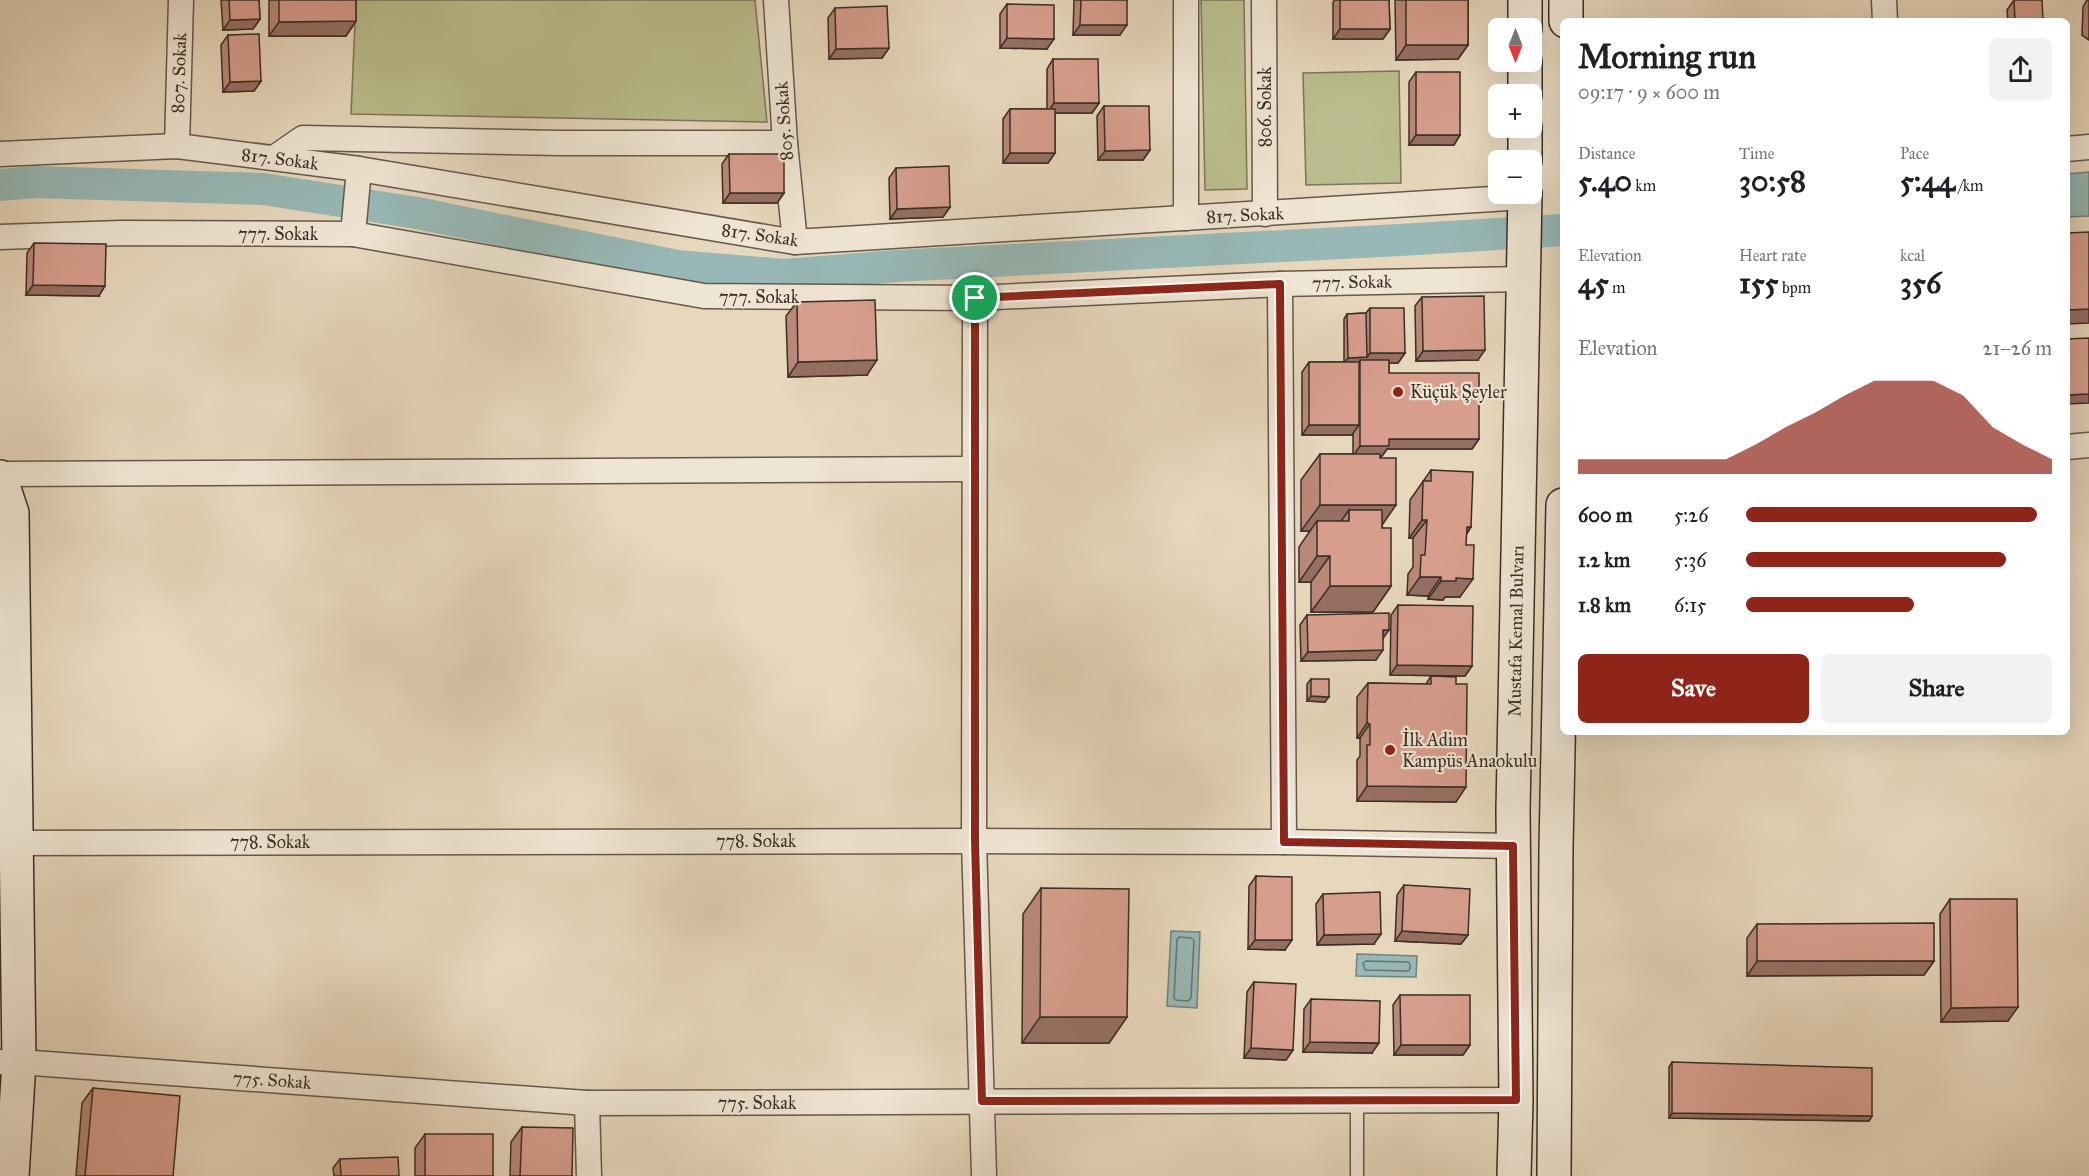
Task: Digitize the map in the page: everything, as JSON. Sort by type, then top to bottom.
[{"type":"main road","points":[[1525,0],[1525,18]]},
{"type":"main road","points":[[1566,0],[1566,18]]},
{"type":"main road","name":"Mustafa Kemal Bulvarı","points":[[1514,1176],[1516,1100],[1513,846],[1525,204]]},
{"type":"main road","points":[[0,475],[6,514],[9,1062],[12,1176]]},
{"type":"main road","points":[[1554,1176],[1560,652]]},
{"type":"street","name":"807. Sokak","points":[[177,146],[181,0]]},
{"type":"street","name":"805. Sokak","points":[[776,0],[785,143],[795,242]]},
{"type":"street","points":[[1186,0],[1186,218]]},
{"type":"street","name":"806. Sokak","points":[[1264,0],[1265,214]]},
{"type":"street","points":[[1884,0],[1885,18]]},
{"type":"street","points":[[274,158],[303,138],[785,143]]},
{"type":"street","name":"817. Sokak","points":[[0,154],[177,146],[359,169],[795,242],[1265,214],[1488,198]]},
{"type":"street","points":[[2070,149],[2089,147]]},
{"type":"street","points":[[353,234],[359,169]]},
{"type":"street","name":"777. Sokak","points":[[0,237],[121,233],[353,234],[704,297],[975,298],[1280,284],[1522,279]]},
{"type":"street","points":[[1280,284],[1284,842]]},
{"type":"street","points":[[975,298],[975,841],[984,1176]]},
{"type":"street","points":[[2070,447],[2089,445]]},
{"type":"street","points":[[0,475],[975,469]]},
{"type":"street","name":"778. Sokak","points":[[8,843],[975,841],[1284,842],[1513,846]]},
{"type":"street","name":"775. Sokak","points":[[9,1062],[587,1103],[1516,1100]]},
{"type":"street","points":[[587,1103],[589,1176]]},
{"type":"lane","points":[[1357,1100],[1357,1176]]},
{"type":"green space","points":[[356,0],[755,0],[767,122],[351,114]]},
{"type":"green space","points":[[1201,0],[1244,0],[1247,189],[1205,190]]},
{"type":"green space","points":[[1399,71],[1401,183],[1306,185],[1303,73]]},
{"type":"water","points":[[2089,172],[2089,216],[2070,217],[2070,174]]},
{"type":"water","points":[[1171,931],[1200,932],[1197,1008],[1167,1006]]},
{"type":"water","points":[[1357,954],[1417,956],[1416,977],[1356,976]]},
{"type":"building","points":[[229,0],[259,0],[260,19],[230,20]]},
{"type":"building","points":[[279,0],[356,0],[356,21],[279,22]]},
{"type":"building","points":[[1081,0],[1127,0],[1127,25],[1080,25]]},
{"type":"building","points":[[1340,0],[1389,0],[1390,29],[1340,29]]},
{"type":"building","points":[[1406,0],[1468,0],[1468,45],[1406,45]]},
{"type":"building","points":[[2014,0],[2042,0],[2043,18],[2015,18]]},
{"type":"building","points":[[1007,4],[1054,5],[1054,39],[1007,38]]},
{"type":"building","points":[[887,6],[889,48],[836,49],[835,8]]},
{"type":"building","points":[[259,34],[261,81],[230,82],[228,35]]},
{"type":"building","points":[[1053,59],[1098,59],[1099,103],[1054,103]]},
{"type":"building","points":[[1416,72],[1460,72],[1460,135],[1416,135]]},
{"type":"building","points":[[1104,106],[1149,106],[1150,150],[1105,151]]},
{"type":"building","points":[[1010,109],[1055,109],[1055,153],[1010,153]]},
{"type":"building","points":[[729,154],[784,154],[784,193],[730,193]]},
{"type":"building","points":[[949,166],[950,207],[897,209],[896,168]]},
{"type":"building","points":[[2089,232],[2089,309],[2070,310],[2070,233]]},
{"type":"building","points":[[34,243],[106,244],[105,286],[33,285]]},
{"type":"building","points":[[1484,296],[1485,350],[1423,351],[1422,297]]},
{"type":"building","points":[[875,300],[877,360],[798,362],[797,302]]},
{"type":"building","points":[[1370,308],[1404,308],[1405,353],[1370,353]]},
{"type":"building","points":[[1366,313],[1367,357],[1348,358],[1347,314]]},
{"type":"building","points":[[2089,338],[2089,394],[2070,395],[2070,339]]},
{"type":"building","points":[[1360,360],[1389,360],[1389,373],[1479,373],[1479,439],[1389,439],[1389,446],[1360,446]]},
{"type":"building","points":[[1309,362],[1359,362],[1359,425],[1309,425]]},
{"type":"building","points":[[1320,454],[1380,454],[1380,458],[1396,458],[1396,505],[1320,505]]},
{"type":"building","points":[[1431,470],[1473,472],[1471,527],[1467,527],[1466,545],[1474,545],[1473,579],[1456,578],[1456,581],[1441,581],[1441,577],[1420,577],[1421,555],[1425,555],[1427,520],[1422,520],[1423,481],[1431,481]]},
{"type":"building","points":[[1349,510],[1382,510],[1382,528],[1391,528],[1391,586],[1330,586],[1330,556],[1317,556],[1317,521],[1349,521]]},
{"type":"building","points":[[1398,605],[1473,606],[1472,666],[1397,665]]},
{"type":"building","points":[[1389,613],[1389,630],[1383,630],[1383,650],[1308,652],[1307,615]]},
{"type":"building","points":[[1431,676],[1456,677],[1456,684],[1467,684],[1466,787],[1367,786],[1367,745],[1370,745],[1370,724],[1367,723],[1368,683],[1431,684]]},
{"type":"building","points":[[1311,679],[1329,679],[1329,697],[1311,696]]},
{"type":"building","points":[[1256,876],[1292,877],[1292,940],[1255,940]]},
{"type":"building","points":[[1404,885],[1470,889],[1468,935],[1402,931]]},
{"type":"building","points":[[1041,888],[1129,889],[1127,1017],[1040,1017]]},
{"type":"building","points":[[1380,892],[1381,934],[1324,935],[1323,894]]},
{"type":"building","points":[[1950,899],[2017,899],[2018,1007],[1951,1008]]},
{"type":"building","points":[[1934,923],[1934,961],[1757,961],[1757,924]]},
{"type":"building","points":[[1254,982],[1296,984],[1293,1050],[1251,1048]]},
{"type":"building","points":[[1400,995],[1470,995],[1470,1045],[1401,1045]]},
{"type":"building","points":[[1311,999],[1380,1001],[1379,1043],[1310,1042]]},
{"type":"building","points":[[1672,1062],[1872,1068],[1872,1116],[1672,1113]]},
{"type":"building","points":[[93,1088],[180,1096],[173,1176],[85,1176]]},
{"type":"building","points":[[522,1127],[573,1128],[572,1176],[520,1176]]},
{"type":"building","points":[[425,1134],[493,1134],[493,1176],[425,1176]]},
{"type":"building","points":[[398,1157],[399,1176],[341,1176],[340,1159]]},
{"type":"waterway","points":[[0,185],[35,182],[263,189],[417,213],[677,266],[784,275],[896,266],[1560,230]]},
{"type":"place","name":"Küçük Şeyler","points":[[1398,392]]},
{"type":"place","name":"İlk Adim Kampüs Anaokulu","points":[[1390,750]]},
{"type":"route","points":[[1280,284],[1284,842],[1513,846],[1516,1100],[982,1101],[975,841],[975,298],[1280,284]]}]
